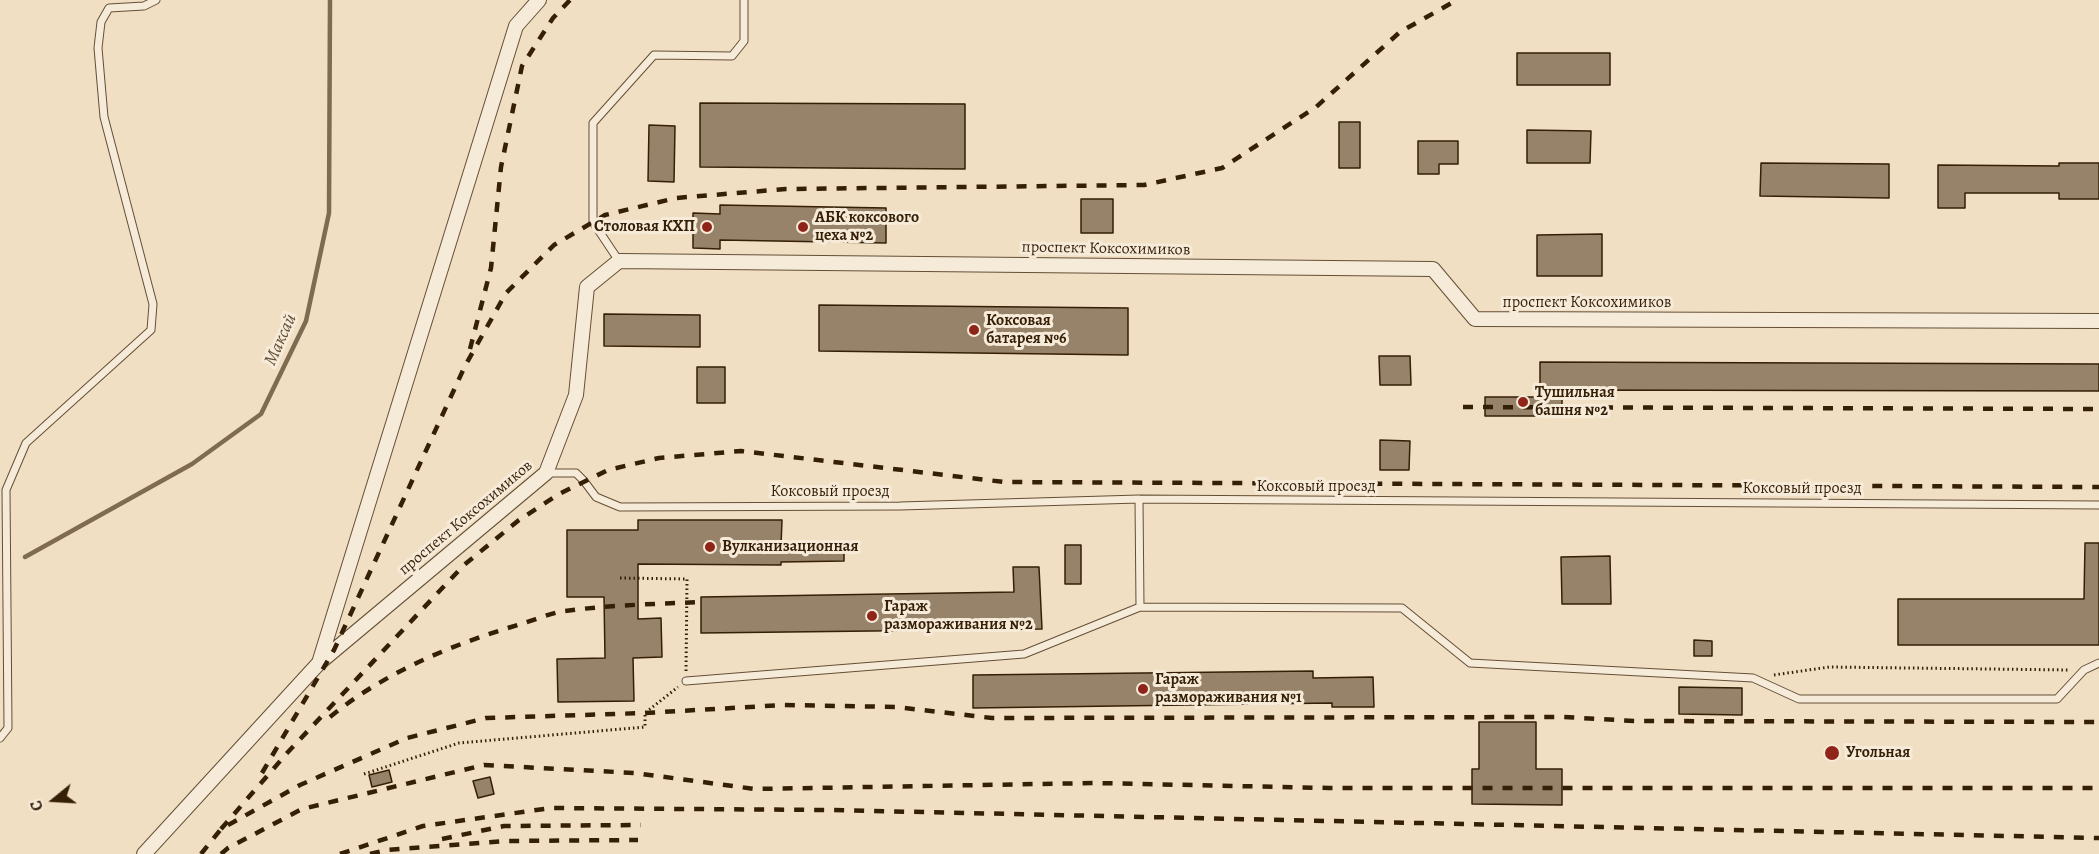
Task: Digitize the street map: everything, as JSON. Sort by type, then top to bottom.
[{"type":"street","points":[[319,663],[516,26],[539,0]]},
{"type":"street","name":"проспект Коксохимиков","points":[[144,854],[319,663],[546,473],[576,395],[587,287],[619,261],[1433,269],[1475,319],[2099,321]]},
{"type":"lane","points":[[0,738],[8,728],[6,490],[26,443],[151,330],[153,304],[104,117],[98,48],[101,22],[109,8],[144,6],[156,0]]},
{"type":"lane","points":[[619,261],[592,222],[593,123],[654,55],[732,56],[744,41],[744,0]]},
{"type":"lane","name":"Коксовый проезд","points":[[546,473],[576,473],[596,497],[620,507],[900,506],[1139,499],[2099,505]]},
{"type":"lane","points":[[1139,499],[1140,607]]},
{"type":"lane","points":[[686,681],[1024,654],[1140,607],[1402,608],[1470,663],[1754,678],[1799,699],[2057,699],[2084,670],[2099,663]]},
{"type":"path","points":[[364,774],[459,742],[645,727],[645,712],[686,681],[687,579],[620,579]]},
{"type":"path","points":[[1754,678],[1829,667],[2084,670]]},
{"type":"building","points":[[1517,53],[1610,53],[1610,85],[1517,85]]},
{"type":"building","points":[[700,103],[965,104],[965,169],[700,167]]},
{"type":"building","points":[[1339,122],[1360,122],[1360,168],[1339,168]]},
{"type":"building","points":[[649,125],[675,126],[674,182],[648,181]]},
{"type":"building","points":[[1527,130],[1591,131],[1590,163],[1527,163]]},
{"type":"building","points":[[1418,141],[1458,141],[1458,164],[1439,164],[1439,174],[1418,174]]},
{"type":"building","points":[[1761,163],[1889,164],[1889,198],[1760,196]]},
{"type":"building","points":[[2059,163],[2099,163],[2099,199],[2059,199],[2059,193],[1965,193],[1965,208],[1938,208],[1938,165],[2059,166]]},
{"type":"building","points":[[1081,199],[1113,199],[1113,233],[1081,233]]},
{"type":"building","name":"АБК коксового цеха №2","points":[[720,205],[886,208],[886,243],[720,240],[720,249],[693,248],[693,213],[720,214]]},
{"type":"building","points":[[1602,234],[1602,276],[1537,276],[1537,235]]},
{"type":"building","name":"Коксовая батарея №6","points":[[819,305],[1128,308],[1128,355],[819,351]]},
{"type":"building","points":[[604,314],[700,315],[700,347],[604,346]]},
{"type":"building","points":[[1379,356],[1410,356],[1411,385],[1380,385]]},
{"type":"building","points":[[1540,362],[2099,364],[2099,391],[1562,390],[1562,416],[1485,416],[1485,397],[1540,397]]},
{"type":"building","points":[[697,367],[725,367],[725,403],[697,403]]},
{"type":"building","points":[[1380,440],[1410,441],[1409,470],[1380,470]]},
{"type":"building","points":[[638,520],[782,520],[781,546],[844,545],[844,561],[781,562],[781,565],[638,564],[638,619],[661,618],[662,657],[633,658],[634,701],[558,702],[557,659],[605,658],[604,597],[567,597],[567,530],[638,530]]},
{"type":"building","points":[[2085,543],[2099,543],[2099,645],[1898,645],[1898,599],[2084,599]]},
{"type":"building","points":[[1065,545],[1081,545],[1081,584],[1065,584]]},
{"type":"building","points":[[1610,556],[1611,604],[1562,604],[1561,557]]},
{"type":"building","name":"Гараж размораживания №2","points":[[1013,567],[1039,567],[1042,629],[701,633],[701,597],[1014,592]]},
{"type":"building","points":[[1694,640],[1712,641],[1712,656],[1694,656]]},
{"type":"building","name":"Гараж размораживания №1","points":[[1313,671],[1313,678],[1373,677],[1374,707],[1332,707],[1332,703],[973,708],[973,675]]},
{"type":"building","points":[[1679,687],[1742,688],[1742,715],[1679,714]]},
{"type":"building","points":[[1479,722],[1536,722],[1536,769],[1562,769],[1562,805],[1472,804],[1472,769],[1479,769]]},
{"type":"building","points":[[389,770],[392,782],[372,787],[369,775]]},
{"type":"building","points":[[490,777],[494,794],[478,798],[473,781]]},
{"type":"waterway","name":"Максай","points":[[25,557],[192,464],[261,414],[306,321],[329,213],[330,0]]},
{"type":"railway","points":[[470,349],[491,268],[501,167],[522,66],[553,18],[570,0]]},
{"type":"railway","points":[[262,773],[334,650],[465,366],[506,293],[554,245],[605,215],[676,198],[786,189],[1144,185],[1222,168],[1316,107],[1400,32],[1457,0]]},
{"type":"railway","points":[[1463,407],[2099,409]]},
{"type":"railway","points":[[221,829],[288,752],[464,565],[519,520],[559,494],[608,470],[659,458],[741,451],[1004,482],[2099,487]]},
{"type":"railway","points":[[330,717],[373,686],[421,661],[445,650],[548,615],[598,607],[701,602]]},
{"type":"railway","points":[[201,854],[221,829],[300,785],[407,738],[486,718],[645,713],[784,705],[896,707],[992,718],[1564,717],[1634,721],[2099,722]]},
{"type":"railway","points":[[221,854],[228,848],[302,809],[484,765],[635,773],[755,789],[1096,783],[1329,788],[2099,788]]},
{"type":"railway","points":[[340,854],[423,826],[551,808],[830,810],[2099,838]]},
{"type":"railway","points":[[442,839],[504,826],[641,825]]},
{"type":"railway","points":[[370,854],[386,850],[506,841],[638,840]]},
{"type":"place","name":"Столовая КХП","points":[[707,227]]},
{"type":"place","name":"АБК коксового цеха №2","points":[[803,227]]},
{"type":"place","name":"Коксовая батарея №6","points":[[974,330]]},
{"type":"place","name":"Тушильная башня №2","points":[[1523,402]]},
{"type":"place","name":"Вулканизационная","points":[[710,547]]},
{"type":"place","name":"Гараж размораживания №2","points":[[872,616]]},
{"type":"place","name":"Гараж размораживания №1","points":[[1143,689]]},
{"type":"place","name":"Угольная","points":[[1832,753]]}]
